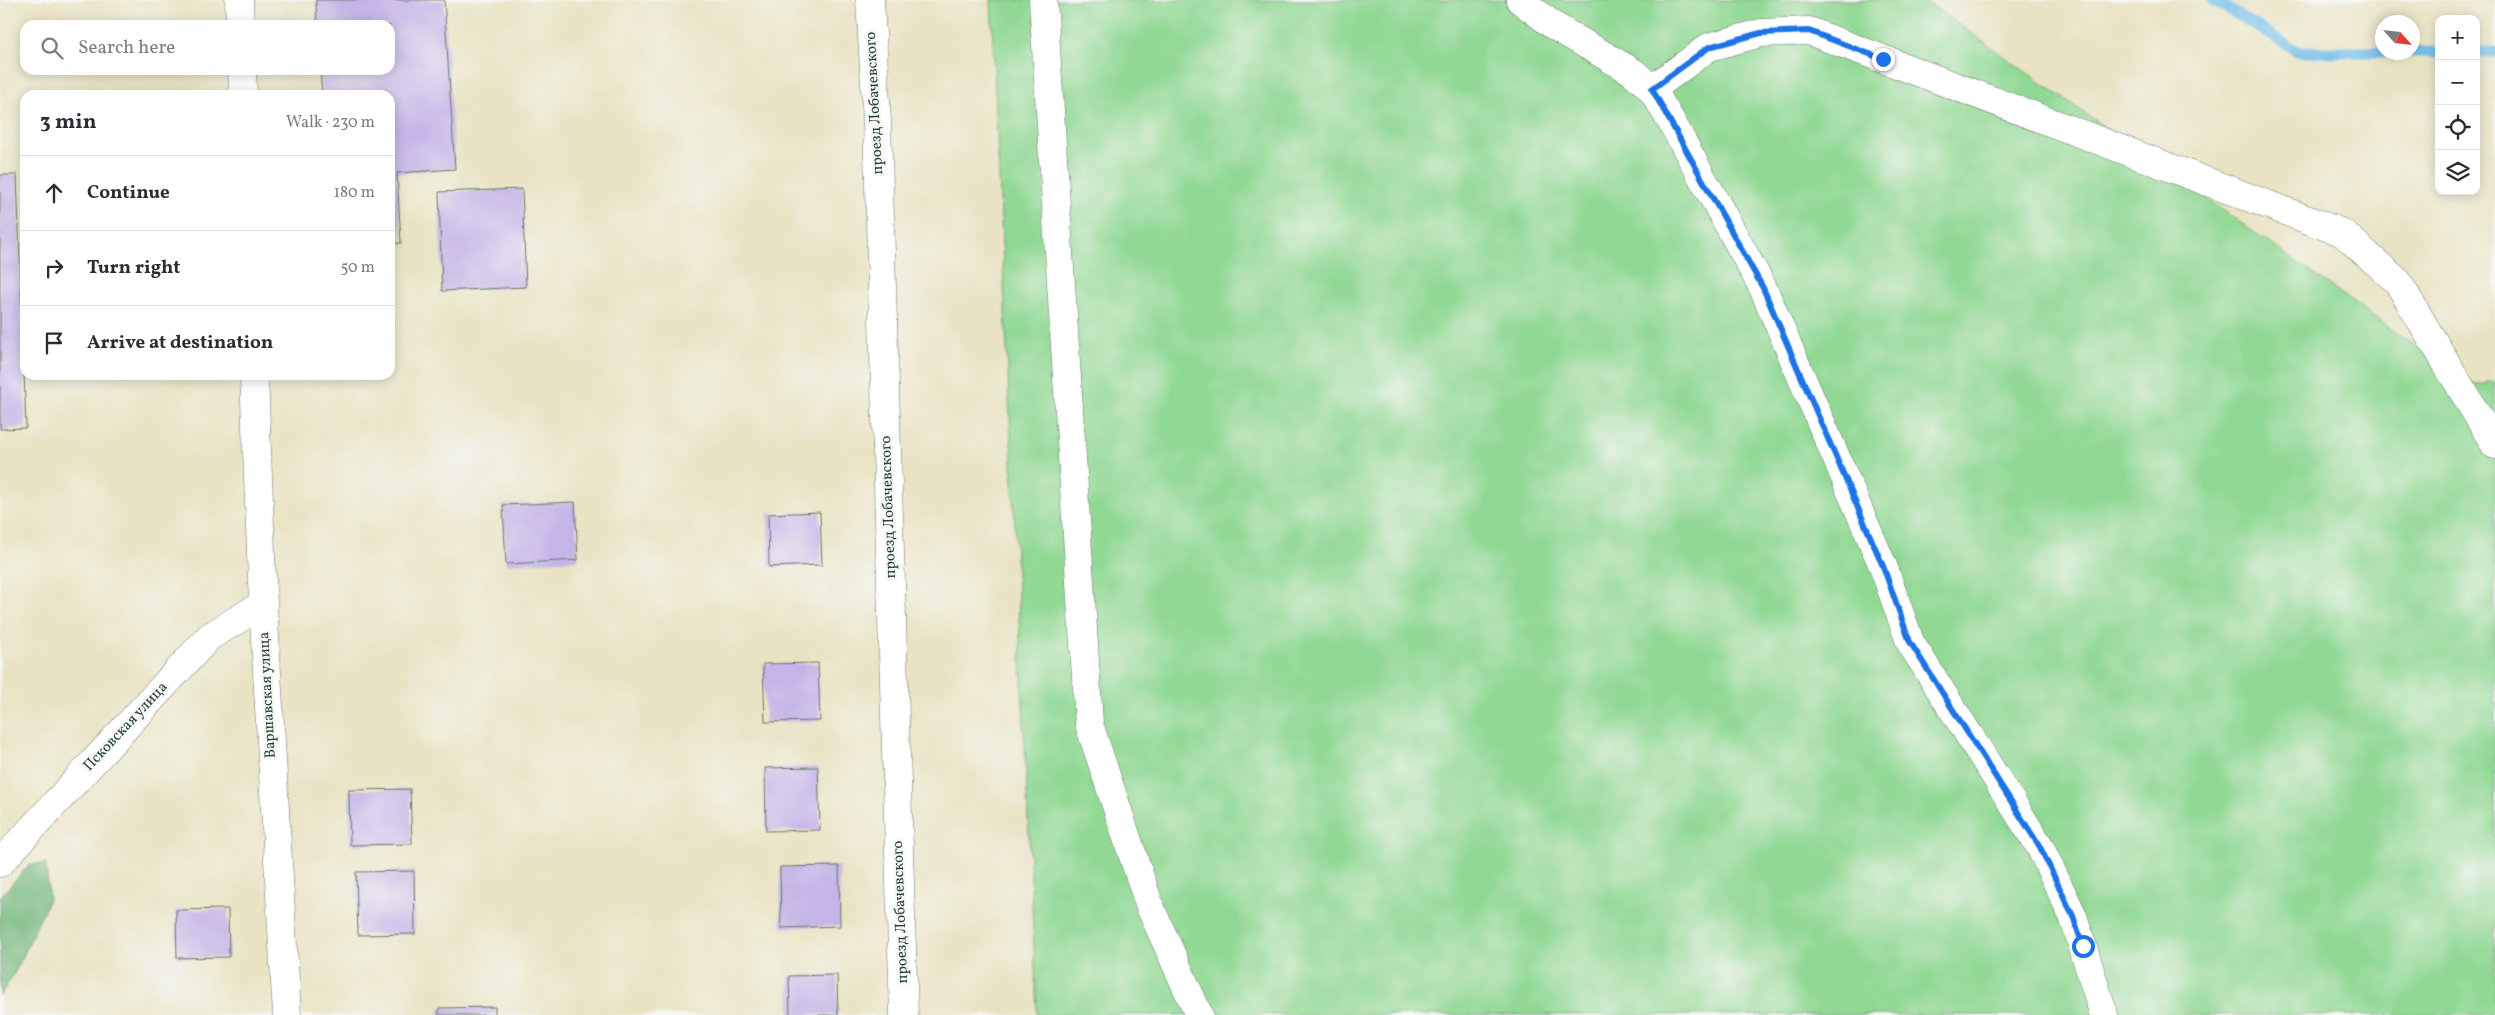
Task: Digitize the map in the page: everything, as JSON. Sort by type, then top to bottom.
[{"type":"street","points":[[240,0],[240,20]]},
{"type":"street","name":"проезд Лобачевского","points":[[870,0],[877,121],[904,1015]]},
{"type":"street","points":[[1043,0],[1089,724],[1150,907],[1198,1015]]},
{"type":"street","points":[[1520,0],[1554,26],[1633,72],[1652,89],[1763,288],[1883,566],[1910,642],[2040,847],[2073,916],[2104,1015]]},
{"type":"street","points":[[1652,89],[1709,47],[1761,33],[1809,31],[2343,233],[2398,282],[2495,445]]},
{"type":"street","points":[[242,75],[243,90]]},
{"type":"street","name":"Варшавская улица","points":[[254,380],[263,604],[287,1015]]},
{"type":"street","name":"Псковская улица","points":[[0,863],[209,638],[263,604]]},
{"type":"green space","points":[[991,0],[1924,0],[2471,385],[2495,381],[2495,1015],[1037,1015]]},
{"type":"green space","points":[[46,863],[49,899],[18,967],[0,996],[0,897],[29,865]]},
{"type":"building","points":[[316,0],[444,0],[455,169],[397,173],[401,243],[395,244],[395,90],[322,90],[320,75],[395,75],[395,20],[317,20]]},
{"type":"building","points":[[0,175],[17,175],[20,259],[20,380],[24,380],[26,428],[0,429]]},
{"type":"building","points":[[522,189],[526,287],[442,291],[439,192]]},
{"type":"building","points":[[575,502],[578,560],[506,564],[503,505]]},
{"type":"building","points":[[820,512],[822,565],[769,567],[768,514]]},
{"type":"building","points":[[818,663],[820,721],[765,722],[763,664]]},
{"type":"building","points":[[818,767],[820,830],[766,831],[765,768]]},
{"type":"building","points":[[410,789],[412,844],[350,845],[349,790]]},
{"type":"building","points":[[839,866],[840,926],[781,928],[780,867]]},
{"type":"building","points":[[414,871],[415,934],[358,935],[356,872]]},
{"type":"building","points":[[228,909],[229,957],[177,958],[176,910]]},
{"type":"building","points":[[837,975],[838,1015],[790,1015],[789,976]]},
{"type":"building","points":[[495,1007],[495,1015],[439,1015],[439,1008]]},
{"type":"waterway","points":[[2213,0],[2299,52],[2375,52]]},
{"type":"waterway","points":[[2420,52],[2435,52]]},
{"type":"waterway","points":[[2480,52],[2495,52]]},
{"type":"route","points":[[1883,59],[1809,31],[1761,33],[1709,47],[1652,89],[1763,288],[1883,566],[1910,642],[2040,847],[2073,916],[2083,946]]}]
